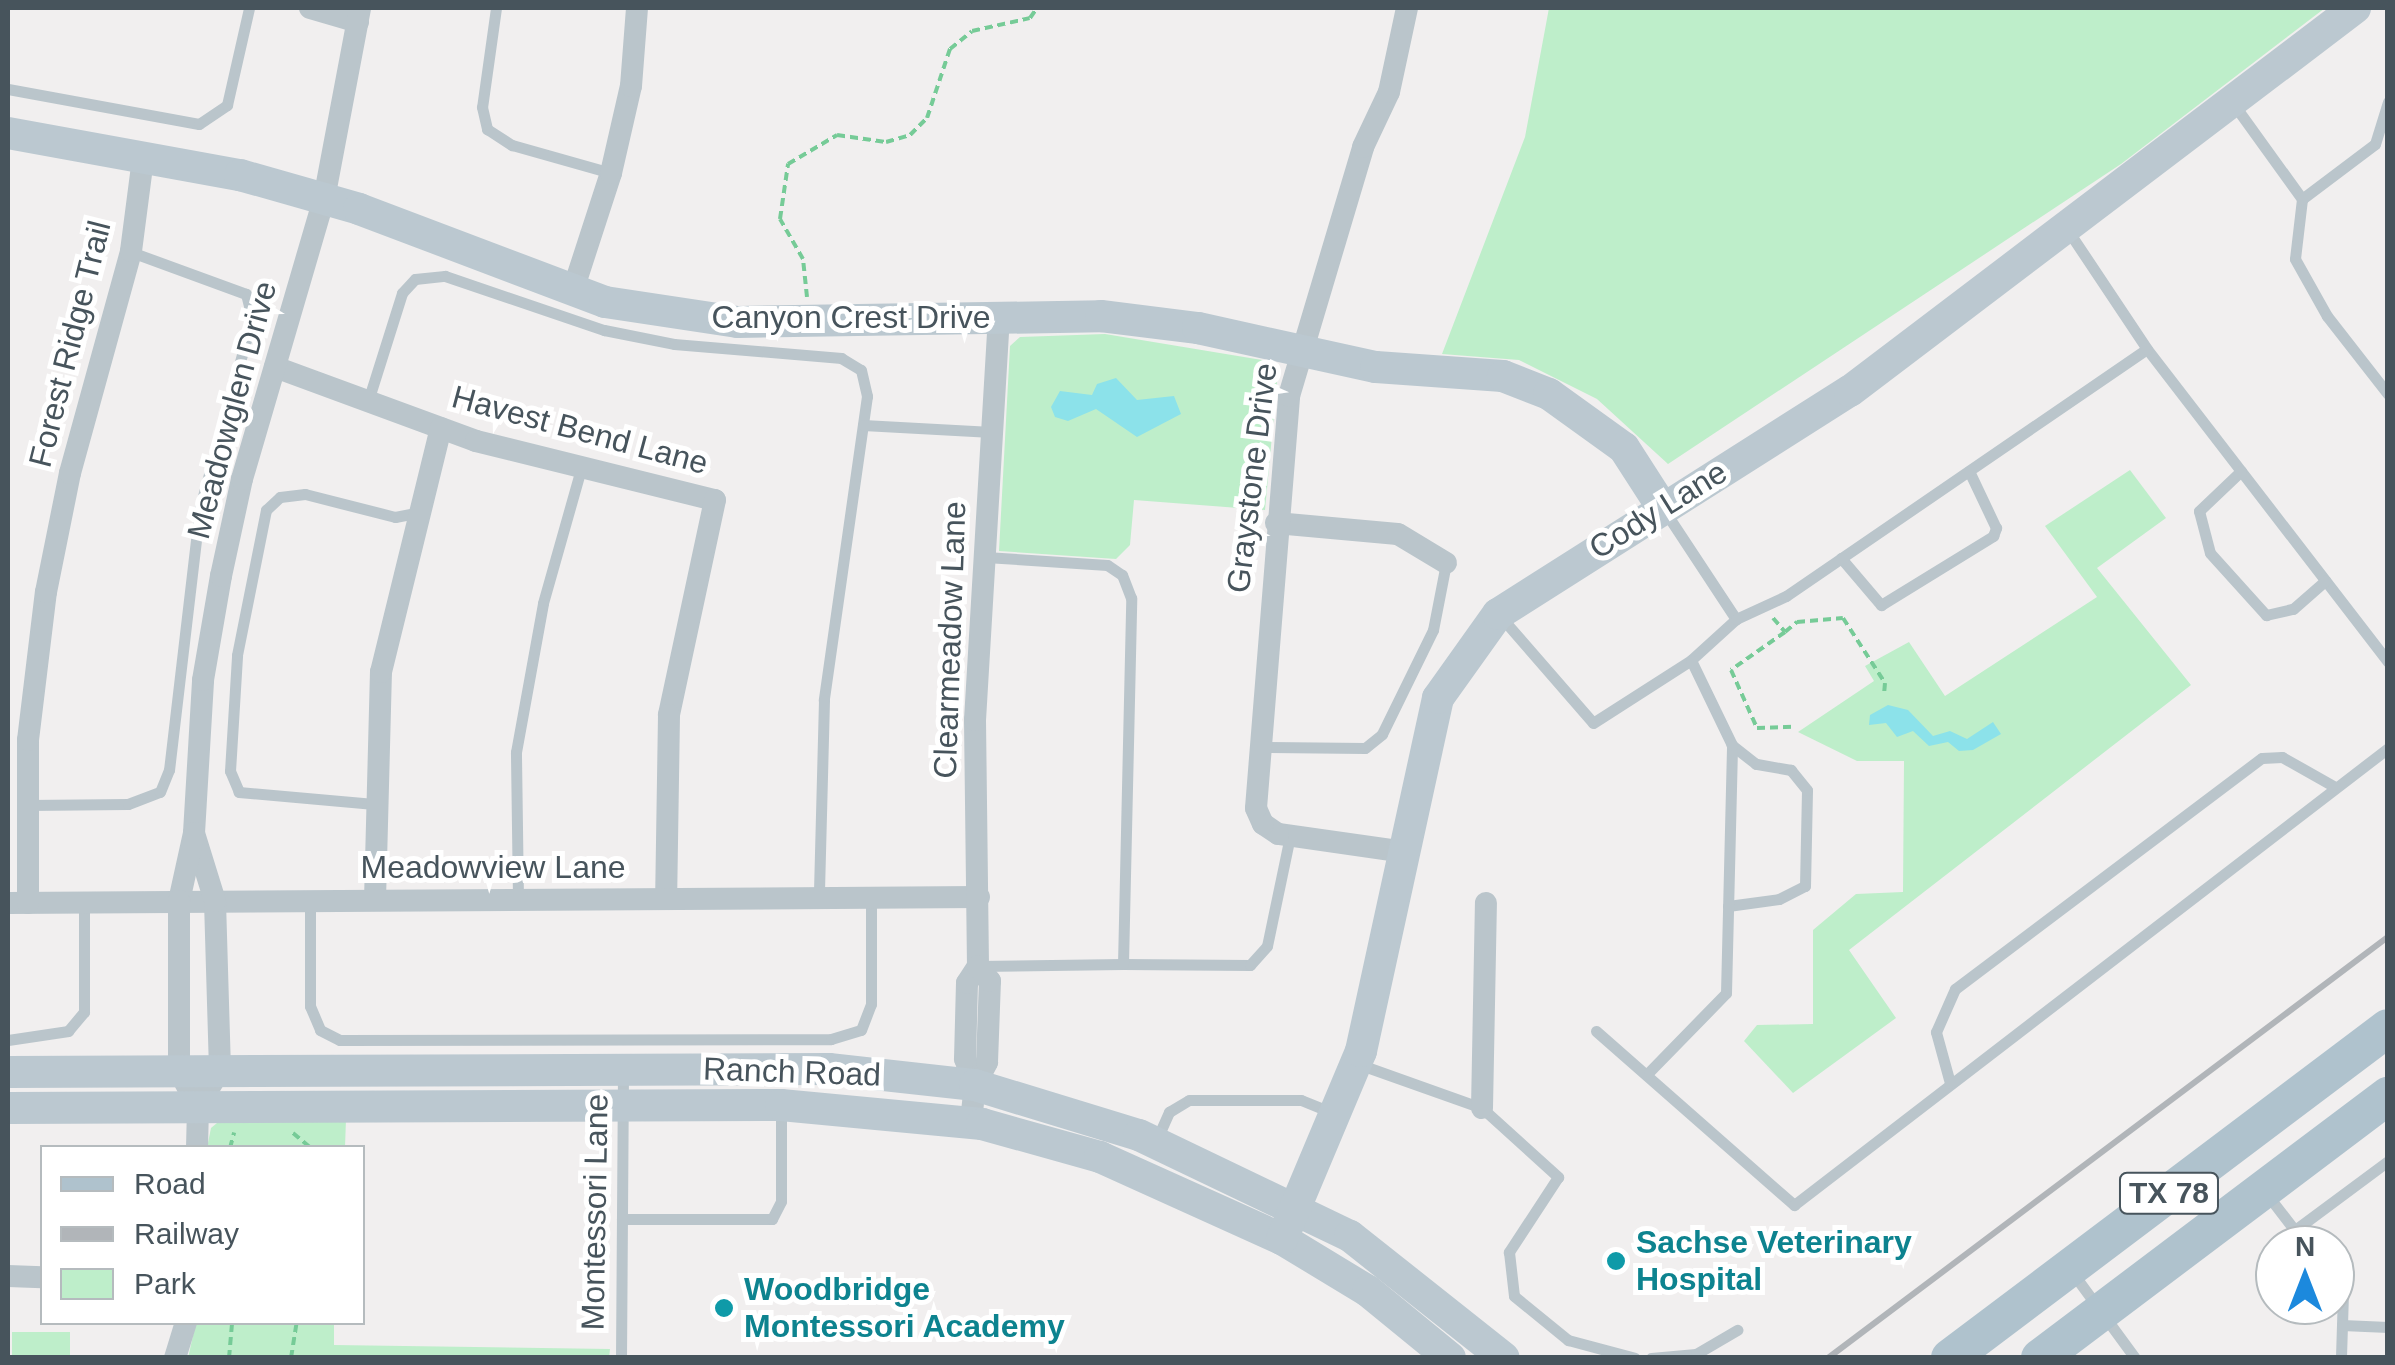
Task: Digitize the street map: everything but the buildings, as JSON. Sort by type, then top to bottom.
[{"type":"main road","name":"TX 78","points":[[1950,1358],[2388,1028]]},
{"type":"main road","name":"TX 78","points":[[2040,1358],[2387,1097]]},
{"type":"street","points":[[310,8],[359,15]]},
{"type":"street","points":[[573,290],[612,173],[631,86],[638,8]]},
{"type":"street","name":"Graystone Drive","points":[[1290,836],[1263,824],[1256,808],[1289,396],[1363,147],[1389,92],[1407,8]]},
{"type":"street","name":"Cody Lane","points":[[1282,1239],[1357,1064],[1438,698],[1498,614],[1850,391],[2355,8]]},
{"type":"street","name":"Meadowglen Drive","points":[[198,1106],[179,1071],[179,902],[194,834],[204,680],[221,576],[274,367],[324,198],[359,15]]},
{"type":"street","name":"Canyon Crest Drive","points":[[8,132],[240,174],[324,198],[573,290],[738,322],[1101,316],[1198,328],[1376,367],[1502,376],[1549,394],[1624,448],[1662,508]]},
{"type":"street","name":"Forest Ridge Trail","points":[[18,903],[28,805],[28,740],[46,592],[70,473],[131,252],[142,159]]},
{"type":"street","name":"Clearmeadow Lane","points":[[971,1122],[975,1085],[965,1059],[967,984],[978,966],[975,720],[999,318]]},
{"type":"street","name":"Havest Bend Lane","points":[[274,367],[441,428],[581,469],[715,500],[669,715],[666,898]]},
{"type":"street","points":[[375,900],[374,804],[381,672],[416,513],[441,428]]},
{"type":"street","points":[[1276,523],[1398,534],[1446,563]]},
{"type":"street","name":"Meadowglen Drive","points":[[194,834],[215,901],[220,1070]]},
{"type":"street","points":[[1290,836],[1406,852]]},
{"type":"street","name":"Meadowview Lane","points":[[18,903],[978,897]]},
{"type":"street","points":[[1482,1108],[1486,903]]},
{"type":"street","name":"Ranch Road","points":[[8,1072],[829,1069],[975,1085],[1155,1143],[1294,1207],[1350,1236],[1504,1358]]},
{"type":"street","points":[[197,1145],[198,1106],[220,1070]]},
{"type":"street","name":"Ranch Road","points":[[8,1108],[781,1105],[971,1122],[1100,1158],[1282,1239],[1368,1291],[1450,1358]]},
{"type":"street","points":[[8,1276],[40,1277]]},
{"type":"street","points":[[175,1358],[185,1325]]},
{"type":"lane","points":[[8,89],[199,124],[227,105],[249,8]]},
{"type":"lane","points":[[496,8],[482,107],[487,129],[512,145],[612,173]]},
{"type":"lane","points":[[2232,102],[2302,199],[2295,259],[2327,316],[2388,394]]},
{"type":"lane","points":[[2302,199],[2375,144],[2388,102]]},
{"type":"lane","points":[[2068,229],[2147,349],[2388,662]]},
{"type":"lane","points":[[28,805],[128,804],[160,792],[169,770],[200,507],[252,318],[246,294],[131,252]]},
{"type":"lane","points":[[368,401],[402,293],[415,279],[445,276],[498,299],[656,341],[841,358],[861,370],[863,425],[824,700],[819,896]]},
{"type":"lane","points":[[1498,614],[1593,724],[1692,660],[1736,619],[1841,558],[2147,349]]},
{"type":"lane","points":[[863,425],[992,432]]},
{"type":"lane","points":[[518,899],[516,752],[543,603],[581,469]]},
{"type":"lane","points":[[1841,558],[1881,605],[1993,536],[1996,528],[1969,471]]},
{"type":"lane","points":[[2241,471],[2198,511],[2210,554],[2266,615],[2293,609],[2325,581]]},
{"type":"lane","points":[[374,804],[239,792],[230,772],[238,654],[266,510],[280,497],[306,494],[394,517],[416,513]]},
{"type":"lane","points":[[1662,508],[1736,619]]},
{"type":"lane","points":[[986,557],[1107,564],[1122,575],[1131,598],[1123,964]]},
{"type":"lane","points":[[1259,747],[1365,748],[1382,734],[1433,630],[1446,563]]},
{"type":"lane","points":[[1692,660],[1732,745],[1756,764],[1791,770],[1807,790],[1806,886],[1779,900],[1728,906]]},
{"type":"lane","points":[[1649,1072],[1726,993],[1732,745]]},
{"type":"lane","points":[[1596,1031],[1649,1072],[1794,1206],[2388,748]]},
{"type":"lane","points":[[1950,1082],[1936,1032],[1954,990],[2262,758],[2282,757],[2335,788]]},
{"type":"lane","points":[[978,966],[1250,965],[1268,946],[1290,836]]},
{"type":"lane","points":[[310,900],[310,1006],[320,1030],[340,1040],[812,1039],[861,1030],[871,1004],[871,896]]},
{"type":"lane","points":[[8,1040],[68,1031],[84,1012],[84,902]]},
{"type":"lane","points":[[1357,1064],[1482,1108],[1558,1177],[1510,1252],[1514,1296],[1568,1340],[1594,1354],[1635,1358]]},
{"type":"lane","name":"Montessori Lane","points":[[621,1358],[623,1068]]},
{"type":"lane","points":[[1155,1143],[1169,1112],[1188,1100],[1301,1100],[1337,1116]]},
{"type":"lane","points":[[622,1219],[772,1220],[781,1201],[781,1105]]},
{"type":"lane","points":[[2301,1225],[2388,1162]]},
{"type":"lane","points":[[2263,1189],[2290,1225]]},
{"type":"lane","points":[[2069,1268],[2135,1358]]},
{"type":"lane","points":[[2341,1358],[2342,1325],[2388,1327]]},
{"type":"lane","points":[[1651,1358],[1696,1354],[1737,1330]]},
{"type":"path","points":[[804,323],[803,259],[780,219],[788,164],[837,134],[886,142],[910,134],[928,118],[950,49],[972,31],[1030,18],[1038,8]]},
{"type":"path","points":[[1763,606],[1785,632]]},
{"type":"path","points":[[1793,727],[1757,728],[1731,670],[1798,622],[1843,618],[1886,683],[1884,694]]},
{"type":"path","points":[[290,1124],[308,1145]]},
{"type":"path","points":[[231,1145],[234,1125]]},
{"type":"path","points":[[230,1358],[232,1325]]},
{"type":"path","points":[[290,1358],[296,1325]]},
{"type":"green space","points":[[1549,8],[2325,8],[2121,164],[1668,464],[1597,399],[1519,360],[1442,354],[1525,137]]},
{"type":"green space","points":[[1105,334],[1262,360],[1277,382],[1265,510],[1134,500],[1130,545],[1116,559],[999,551],[1010,346],[1020,337]]},
{"type":"green space","points":[[2130,470],[2166,518],[2097,568],[2191,685],[1849,950],[1896,1018],[1793,1093],[1744,1041],[1757,1025],[1813,1024],[1813,930],[1856,894],[1903,892],[1904,761],[1857,761],[1798,732],[1874,681],[1865,666],[1909,642],[1945,696],[2097,597],[2045,526]]},
{"type":"green space","points":[[223,1118],[346,1119],[345,1145],[208,1145],[211,1128]]},
{"type":"green space","points":[[195,1325],[334,1325],[334,1345],[610,1349],[609,1358],[188,1358]]},
{"type":"green space","points":[[12,1332],[70,1332],[70,1357],[12,1357]]},
{"type":"water","points":[[1116,378],[1137,400],[1174,396],[1181,414],[1137,437],[1096,409],[1068,421],[1055,417],[1051,407],[1060,391],[1092,395],[1097,384]]},
{"type":"water","points":[[1888,705],[1908,710],[1933,736],[1950,731],[1967,739],[1993,722],[2001,734],[1973,750],[1959,751],[1948,742],[1929,746],[1913,731],[1897,737],[1886,723],[1869,725],[1870,715]]},
{"type":"railway","points":[[1828,1358],[2388,937]]},
{"type":"place","name":"Sachse Veterinary Hospital","points":[[1616,1261]]},
{"type":"place","name":"Woodbridge Montessori Academy","points":[[724,1308]]}]
